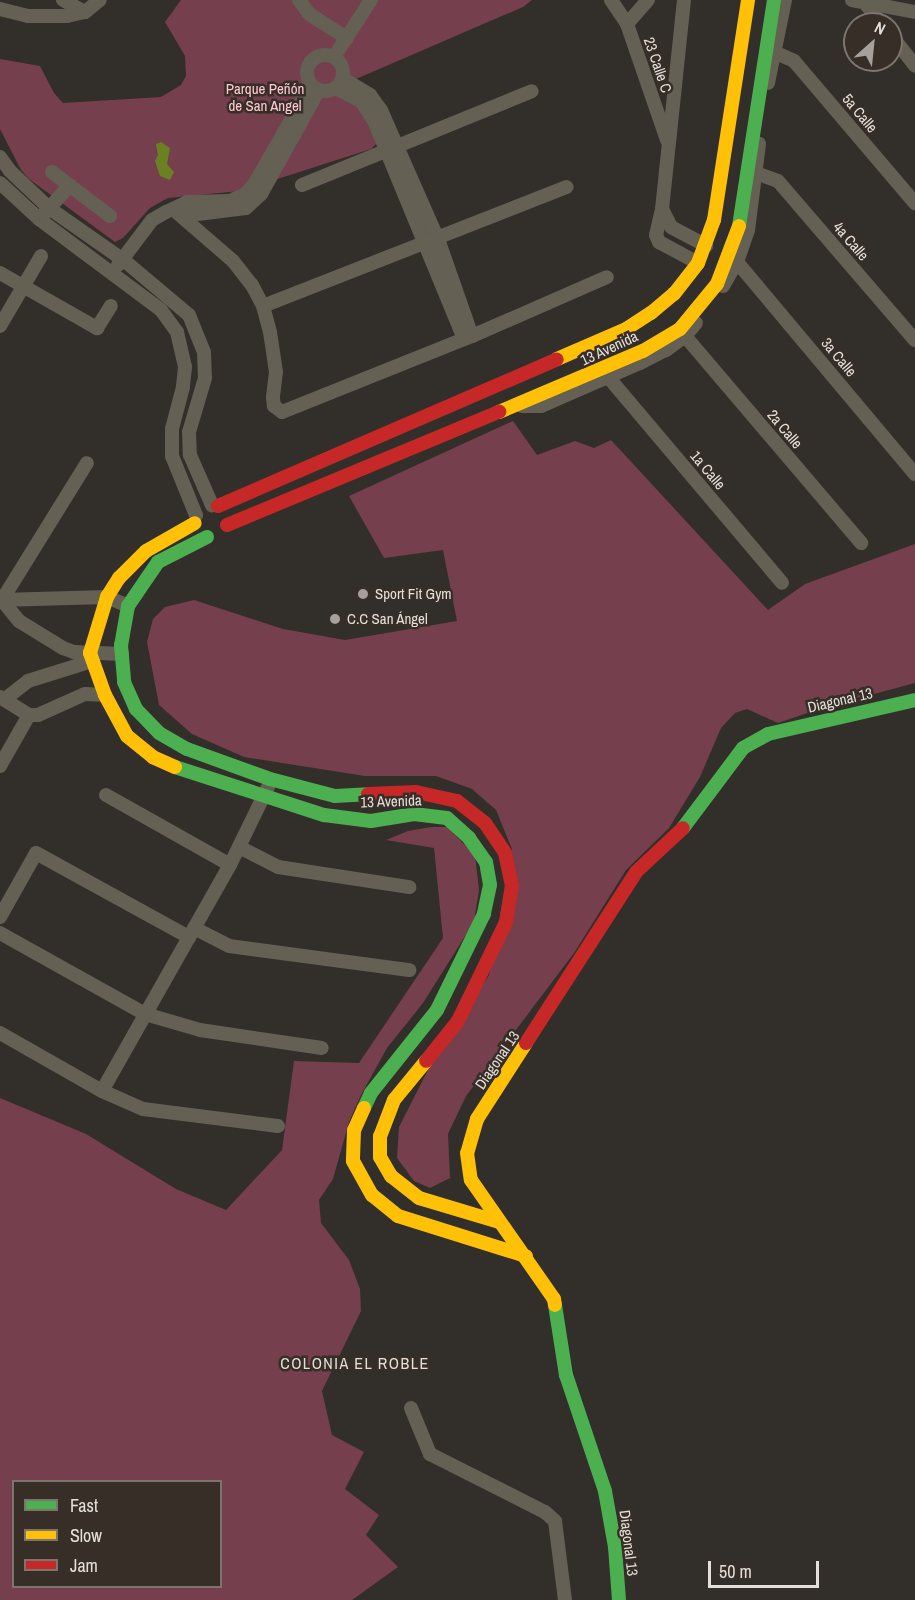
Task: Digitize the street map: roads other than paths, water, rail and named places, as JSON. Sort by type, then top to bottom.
[{"type":"street","points":[[63,0],[85,12]]},
{"type":"street","points":[[0,9],[28,16],[52,17],[85,12],[100,0]]},
{"type":"street","points":[[299,0],[309,14],[347,38]]},
{"type":"street","points":[[334,57],[371,0]]},
{"type":"street","name":"23 Calle C","points":[[611,0],[627,24],[668,144]]},
{"type":"street","points":[[627,24],[648,0]]},
{"type":"street","points":[[684,0],[657,239],[698,263]]},
{"type":"street","name":"13 Avenida","points":[[215,505],[626,329],[651,314],[674,294],[698,263],[706,246],[719,194],[748,0]]},
{"type":"street","name":"13 Avenida","points":[[227,525],[515,407],[644,351],[680,328],[698,311],[717,284],[738,231],[769,52],[774,0]]},
{"type":"street","points":[[515,407],[541,406],[609,378],[666,350],[685,336],[716,298],[737,262],[748,230],[769,52],[786,0]]},
{"type":"street","points":[[859,1],[915,12]]},
{"type":"street","points":[[859,1],[870,12]]},
{"type":"street","points":[[741,46],[769,52]]},
{"type":"street","points":[[903,50],[915,66]]},
{"type":"street","name":"5a Calle","points":[[769,52],[794,61],[915,203]]},
{"type":"street","points":[[315,88],[306,76],[308,65],[315,58],[324,55],[334,57],[340,63],[339,83]]},
{"type":"street","points":[[315,88],[339,83]]},
{"type":"street","points":[[339,83],[362,102],[392,150],[432,241],[468,337]]},
{"type":"street","points":[[111,273],[152,220],[174,210],[190,215],[246,208],[261,194],[315,88]]},
{"type":"street","points":[[302,185],[532,91]]},
{"type":"street","points":[[0,157],[9,171],[49,208],[123,259],[179,305],[196,328],[204,352],[205,378],[189,432],[190,455],[215,505],[226,513],[227,525],[218,536],[207,537],[202,534],[172,456],[172,429],[183,387],[185,367],[177,332],[161,310],[39,219],[0,183]]},
{"type":"street","points":[[52,172],[110,216]]},
{"type":"street","name":"4a Calle","points":[[756,173],[778,182],[915,340]]},
{"type":"street","points":[[39,219],[70,186]]},
{"type":"street","points":[[263,306],[567,187]]},
{"type":"street","points":[[662,209],[671,227],[706,246]]},
{"type":"street","points":[[174,210],[233,261],[252,285],[263,306],[270,332],[276,372],[274,406],[282,412],[468,337],[607,277]]},
{"type":"street","points":[[0,326],[41,256]]},
{"type":"street","name":"3a Calle","points":[[737,262],[915,474]]},
{"type":"street","points":[[0,273],[97,328],[111,306]]},
{"type":"street","name":"2a Calle","points":[[685,336],[861,543]]},
{"type":"street","name":"1a Calle","points":[[609,378],[782,583]]},
{"type":"street","points":[[1,600],[87,463]]},
{"type":"street","points":[[91,657],[107,597],[119,578],[146,551],[196,519],[203,507],[215,505]]},
{"type":"street","name":"13 Avenida","points":[[207,537],[158,562],[128,606],[123,626],[124,682],[136,709],[159,733],[187,749],[270,779],[335,796],[416,792],[457,801],[485,823],[505,853],[512,885],[506,922],[458,1021],[394,1100],[380,1136],[380,1157],[391,1176],[419,1198],[499,1222]]},
{"type":"street","points":[[1,600],[107,597],[128,606]]},
{"type":"street","points":[[1,600],[18,621],[54,643],[91,657]]},
{"type":"street","points":[[105,694],[86,694],[38,715],[29,715],[2,698],[28,681],[91,657],[122,654]]},
{"type":"street","name":"13 Avenida","points":[[91,657],[105,694],[127,736],[153,757],[181,770],[324,815],[371,821],[414,814],[447,818],[469,838],[486,862],[490,885],[484,914],[437,1010],[371,1093],[354,1130],[353,1161],[372,1195],[398,1216],[526,1256]]},
{"type":"street","name":"Diagonal 13","points":[[619,1600],[615,1547],[605,1491],[566,1375],[554,1299],[471,1180],[467,1153],[477,1119],[636,872],[687,824],[743,748],[768,734],[915,700]]},
{"type":"street","points":[[0,766],[29,715]]},
{"type":"street","points":[[226,785],[231,766]]},
{"type":"street","points":[[102,1091],[230,865],[265,797],[270,779]]},
{"type":"street","points":[[106,795],[230,865]]},
{"type":"street","points":[[239,846],[278,867],[409,887]]},
{"type":"street","points":[[0,917],[36,853],[191,933],[229,946],[409,970]]},
{"type":"street","points":[[0,933],[145,1014],[200,1030],[322,1048]]},
{"type":"street","points":[[0,1033],[102,1091],[143,1109],[278,1126]]},
{"type":"street","points":[[411,1408],[430,1454],[545,1512],[555,1521],[565,1600]]},
{"type":"place","name":"Sport Fit Gym","points":[[363,594]]},
{"type":"place","name":"C.C San Ángel","points":[[335,619]]},
{"type":"district","name":"COLONIA EL ROBLE","points":[[355,1363]]},
{"type":"park label","name":"Parque Peñón de San Angel","points":[[265,96]]}]
